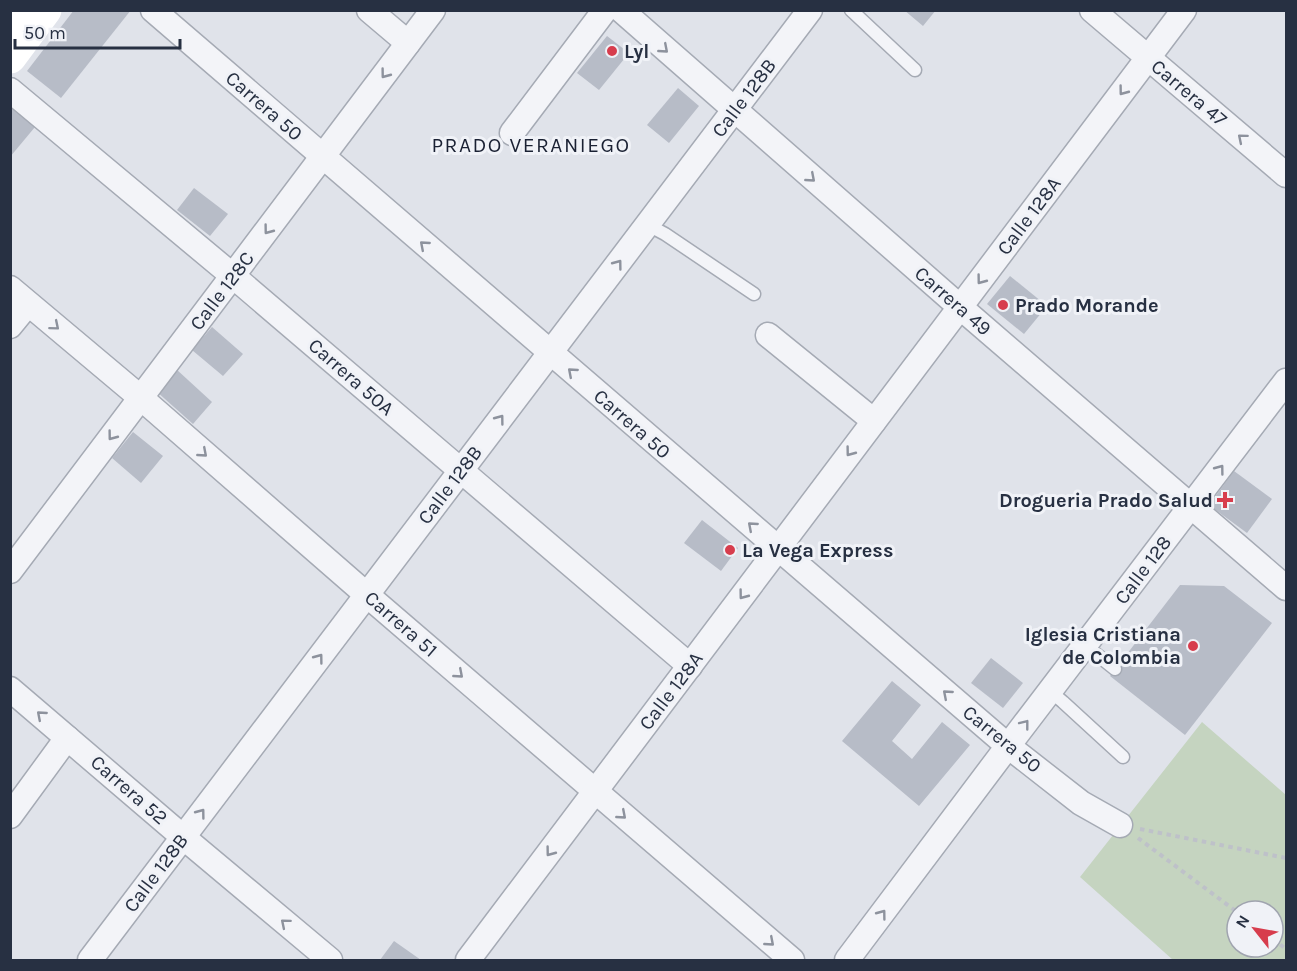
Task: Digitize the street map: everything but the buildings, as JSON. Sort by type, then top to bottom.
[{"type":"main road","points":[[10,17],[15,10]]},
{"type":"main road","points":[[10,57],[45,10]]},
{"type":"street","name":"Carrera 50","points":[[153,10],[1008,746],[1081,803],[1120,825]]},
{"type":"street","points":[[369,10],[408,43]]},
{"type":"street","name":"Calle 128C","points":[[10,571],[433,10]]},
{"type":"street","points":[[512,134],[605,10]]},
{"type":"street","name":"Carrera 49","points":[[621,10],[734,111],[1287,588]]},
{"type":"street","name":"Calle 128B","points":[[90,960],[810,10]]},
{"type":"street","name":"Carrera 47","points":[[1092,10],[1287,176]]},
{"type":"street","name":"Calle 128A","points":[[468,960],[1184,10]]},
{"type":"street","name":"Carrera 50A","points":[[10,90],[233,276],[690,666]]},
{"type":"street","points":[[10,326],[19,296]]},
{"type":"street","name":"Carrera 51","points":[[19,296],[141,398],[792,960]]},
{"type":"street","points":[[768,335],[874,421]]},
{"type":"street","name":"Calle 128","points":[[847,960],[1287,381]]},
{"type":"street","name":"Carrera 52","points":[[10,689],[330,960]]},
{"type":"street","points":[[10,816],[67,738]]},
{"type":"lane","points":[[851,10],[915,70]]},
{"type":"lane","points":[[648,225],[754,294]]},
{"type":"lane","points":[[1085,645],[1115,669]]},
{"type":"lane","points":[[1050,691],[1123,756]]},
{"type":"path","points":[[1120,825],[1287,858]]},
{"type":"path","points":[[1120,825],[1225,903]]},
{"type":"green space","points":[[1202,722],[1286,795],[1286,960],[1173,960],[1080,877]]},
{"type":"place","name":"Lyl","points":[[612,51]]},
{"type":"place","name":"Prado Morande","points":[[1003,305]]},
{"type":"place","name":"Drogueria Prado Salud","points":[[1225,500]]},
{"type":"place","name":"La Vega Express","points":[[730,550]]},
{"type":"place","name":"Iglesia Cristiana de Colombia","points":[[1193,646]]},
{"type":"district","name":"PRADO VERANIEGO","points":[[531,145]]}]
